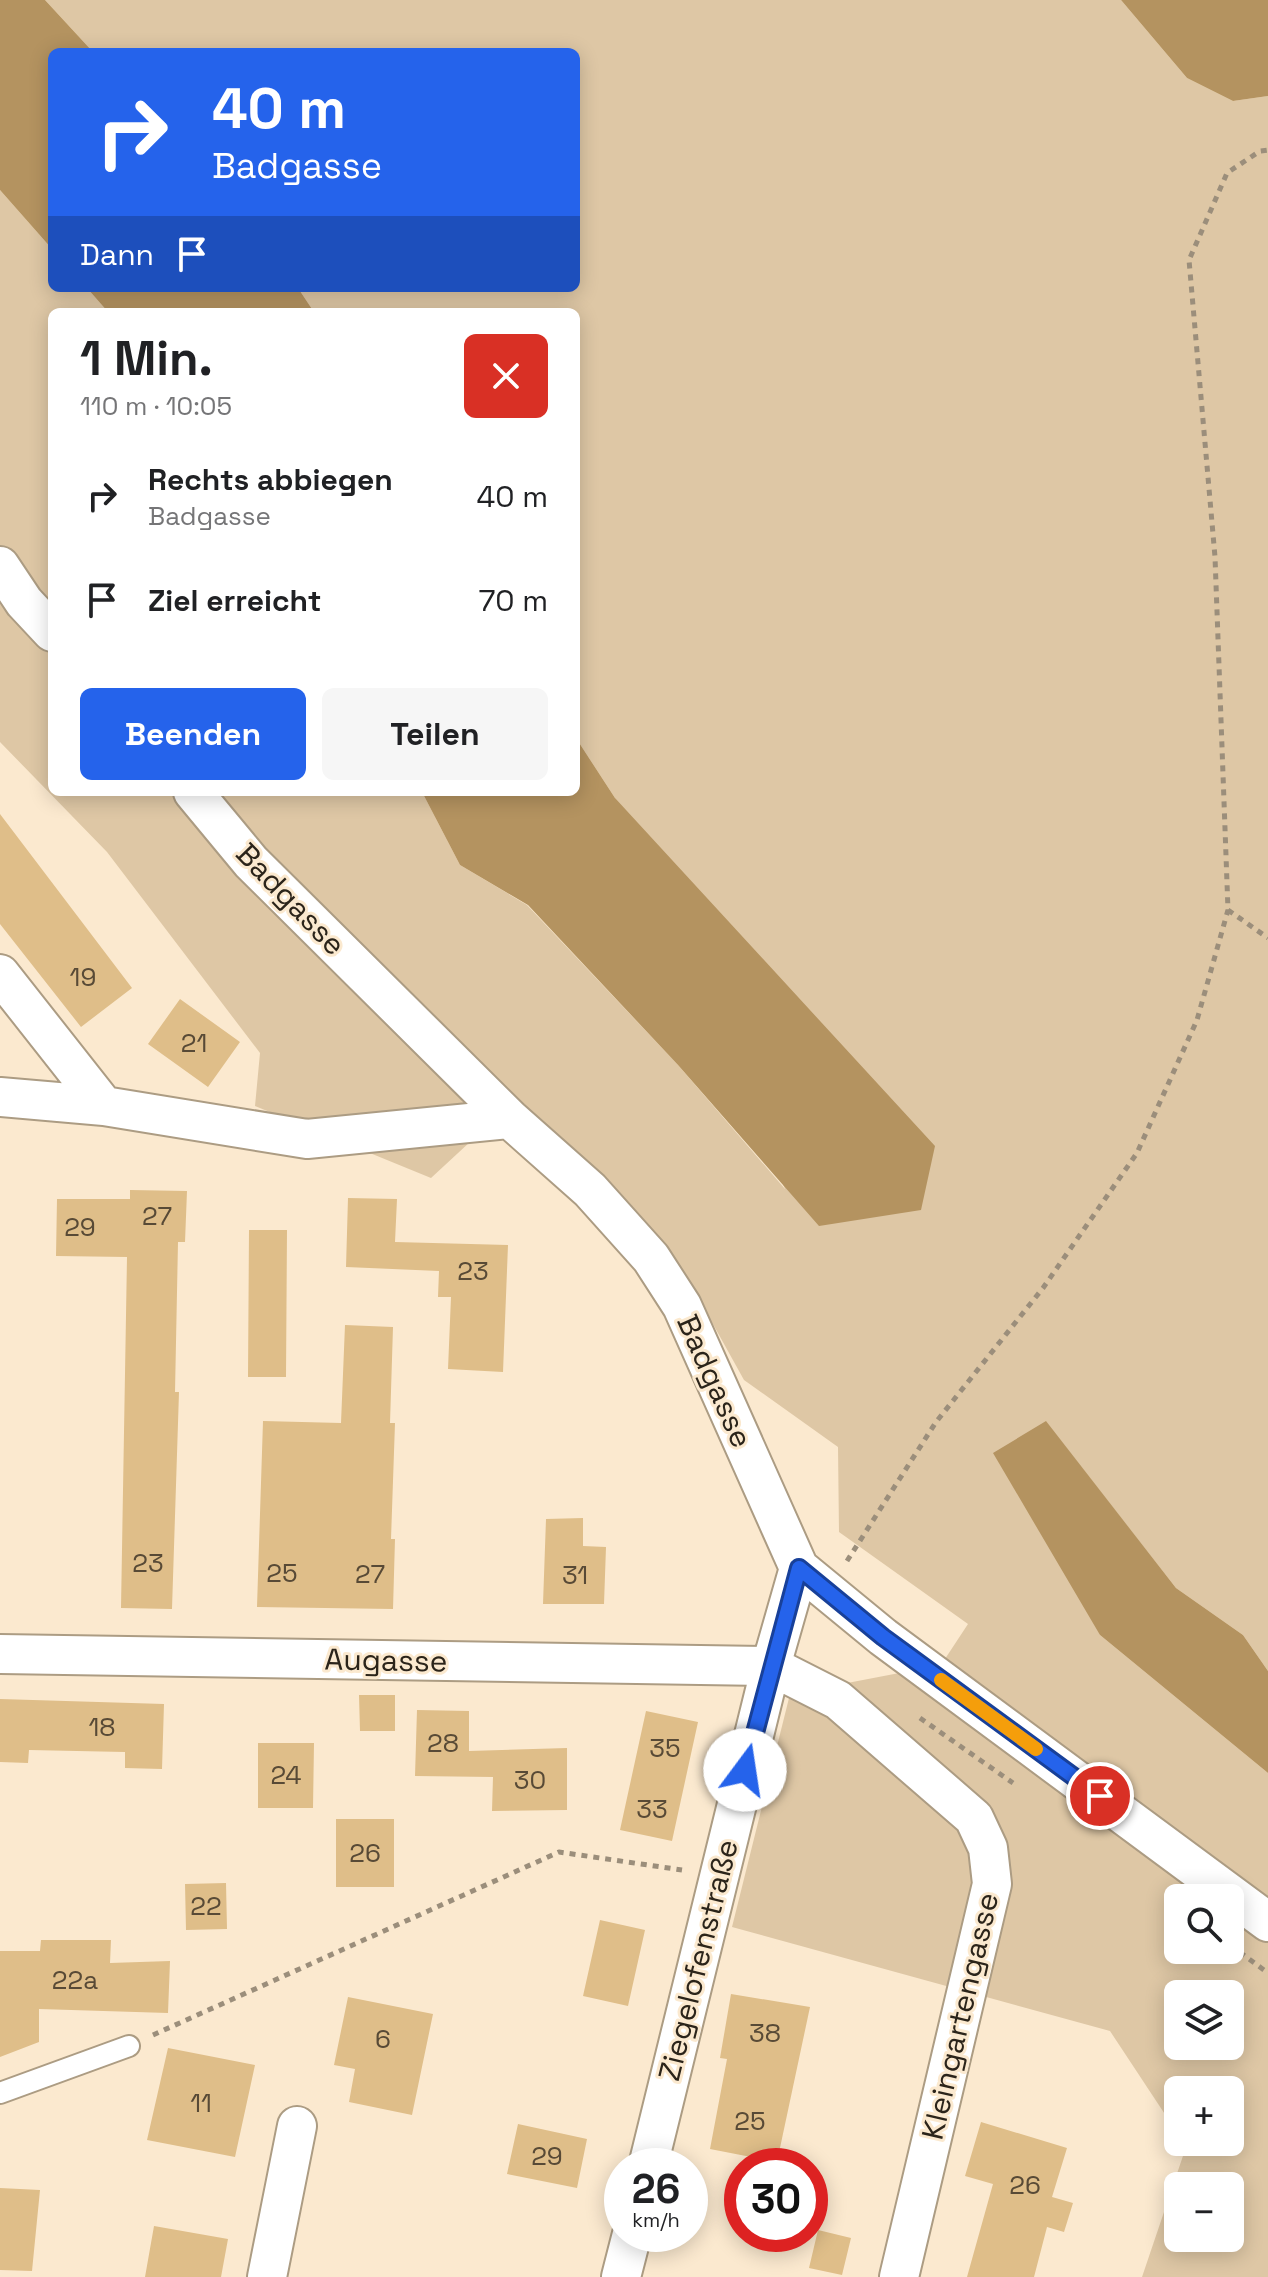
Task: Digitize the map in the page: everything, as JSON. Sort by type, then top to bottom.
[{"type":"street","points":[[0,566],[24,602],[48,628]]},
{"type":"street","name":"Badgasse","points":[[196,796],[251,862],[510,1119],[590,1190],[659,1270],[682,1306],[814,1579],[883,1637],[1268,1922]]},
{"type":"street","points":[[0,974],[104,1106]]},
{"type":"street","points":[[0,1097],[104,1106],[307,1139],[510,1119]]},
{"type":"street","name":"Ziegelofenstraße","points":[[652,2148],[771,1666],[814,1579]]},
{"type":"street","name":"Augasse","points":[[0,1654],[771,1666]]},
{"type":"street","name":"Kleingartengasse","points":[[771,1666],[838,1700],[974,1818],[988,1848],[992,1884],[899,2277]]},
{"type":"street","points":[[267,2277],[297,2126]]},
{"type":"street","points":[[621,2277],[627,2252]]},
{"type":"lane","points":[[0,2093],[129,2046]]},
{"type":"path","points":[[814,1579],[1043,1288],[1137,1153],[1197,1020],[1228,910],[1215,557],[1189,260],[1227,173],[1260,151],[1268,150]]},
{"type":"path","points":[[1228,910],[1268,938]]},
{"type":"path","points":[[129,2046],[559,1852],[719,1875]]},
{"type":"path","points":[[1244,1955],[1268,1973]]},
{"type":"shaded area","points":[[0,0],[45,0],[89,48],[48,48],[48,244],[0,190]]},
{"type":"shaded area","points":[[45,0],[1121,0],[1187,78],[1233,101],[1268,96],[1268,1671],[1243,1635],[1176,1588],[1046,1422],[1100,1635],[1268,1773],[1268,2277],[1142,2277],[1164,2212],[1164,2252],[1244,2252],[1244,2172],[1178,2172],[1183,2156],[1244,2156],[1244,2076],[1164,2076],[1164,2113],[1110,2031],[732,1927],[790,1694],[941,1665],[968,1624],[839,1532],[838,1447],[744,1380],[683,1270],[597,1176],[484,1129],[431,1178],[255,1106],[260,1053],[107,852],[53,796],[424,796],[460,865],[527,905],[678,1065],[785,1189],[615,798],[580,744],[580,308],[311,308],[301,292],[580,292],[580,48],[89,48]]},
{"type":"shaded area","points":[[1121,0],[1268,0],[1268,96],[1233,101],[1187,78]]},
{"type":"shaded area","points":[[0,190],[48,244],[48,292],[90,292],[104,308],[48,308],[48,791],[0,742]]},
{"type":"shaded area","points":[[90,292],[301,292],[311,308],[104,308]]},
{"type":"shaded area","points":[[580,744],[615,798],[935,1146],[921,1210],[819,1226],[678,1065],[528,905],[460,865],[424,796],[580,796]]},
{"type":"shaded area","points":[[1046,1421],[1176,1588],[1243,1635],[1268,1671],[1268,1773],[1100,1635],[993,1453]]},
{"type":"building","points":[[0,814],[132,988],[81,1027],[0,924]]},
{"type":"building","points":[[180,999],[240,1042],[208,1087],[148,1044]]},
{"type":"building","points":[[130,1190],[187,1191],[185,1242],[178,1242],[175,1392],[179,1392],[172,1609],[121,1608],[127,1257],[56,1256],[57,1199],[130,1199]]},
{"type":"building","points":[[348,1198],[397,1199],[395,1242],[508,1245],[503,1372],[448,1369],[451,1297],[438,1297],[439,1271],[346,1267]]},
{"type":"building","points":[[249,1230],[287,1230],[286,1377],[248,1377]]},
{"type":"building","points":[[345,1325],[393,1327],[390,1423],[395,1423],[391,1539],[395,1539],[393,1609],[257,1607],[263,1421],[341,1423]]},
{"type":"building","points":[[583,1518],[583,1546],[606,1547],[604,1604],[543,1604],[546,1519]]},
{"type":"building","points":[[359,1695],[395,1695],[395,1731],[360,1731]]},
{"type":"building","points":[[0,1699],[164,1704],[162,1769],[125,1768],[125,1752],[29,1750],[28,1763],[0,1762]]},
{"type":"building","points":[[417,1710],[469,1711],[469,1751],[567,1748],[567,1810],[492,1811],[493,1777],[415,1776]]},
{"type":"building","points":[[646,1711],[698,1722],[672,1841],[620,1830]]},
{"type":"building","points":[[258,1743],[314,1743],[313,1808],[258,1808]]},
{"type":"building","points":[[336,1819],[394,1819],[394,1887],[336,1887]]},
{"type":"building","points":[[226,1883],[227,1929],[186,1930],[185,1884]]},
{"type":"building","points":[[600,1920],[645,1930],[628,2006],[583,1996]]},
{"type":"building","points":[[41,1940],[111,1940],[110,1963],[170,1961],[168,2013],[39,2009],[39,2042],[0,2057],[0,1951],[40,1951]]},
{"type":"building","points":[[731,1994],[810,2007],[780,2148],[724,2148],[724,2152],[710,2149],[727,2059],[720,2058]]},
{"type":"building","points":[[348,1997],[433,2014],[412,2115],[349,2102],[355,2069],[334,2065]]},
{"type":"building","points":[[168,2048],[255,2065],[235,2157],[147,2140]]},
{"type":"building","points":[[981,2122],[1067,2148],[1052,2197],[1073,2203],[1064,2232],[1047,2227],[1034,2277],[967,2277],[993,2184],[965,2176]]},
{"type":"building","points":[[518,2124],[587,2139],[577,2188],[507,2174]]},
{"type":"building","points":[[0,2188],[40,2190],[32,2271],[0,2270]]},
{"type":"building","points":[[154,2226],[228,2239],[221,2277],[145,2277]]},
{"type":"building","points":[[828,2232],[851,2238],[842,2275],[809,2268],[813,2252],[828,2252]]},
{"type":"slow traffic","points":[[941,1680],[1036,1749]]},
{"type":"route","points":[[745,1770],[799,1568],[883,1637],[1100,1796]]}]
